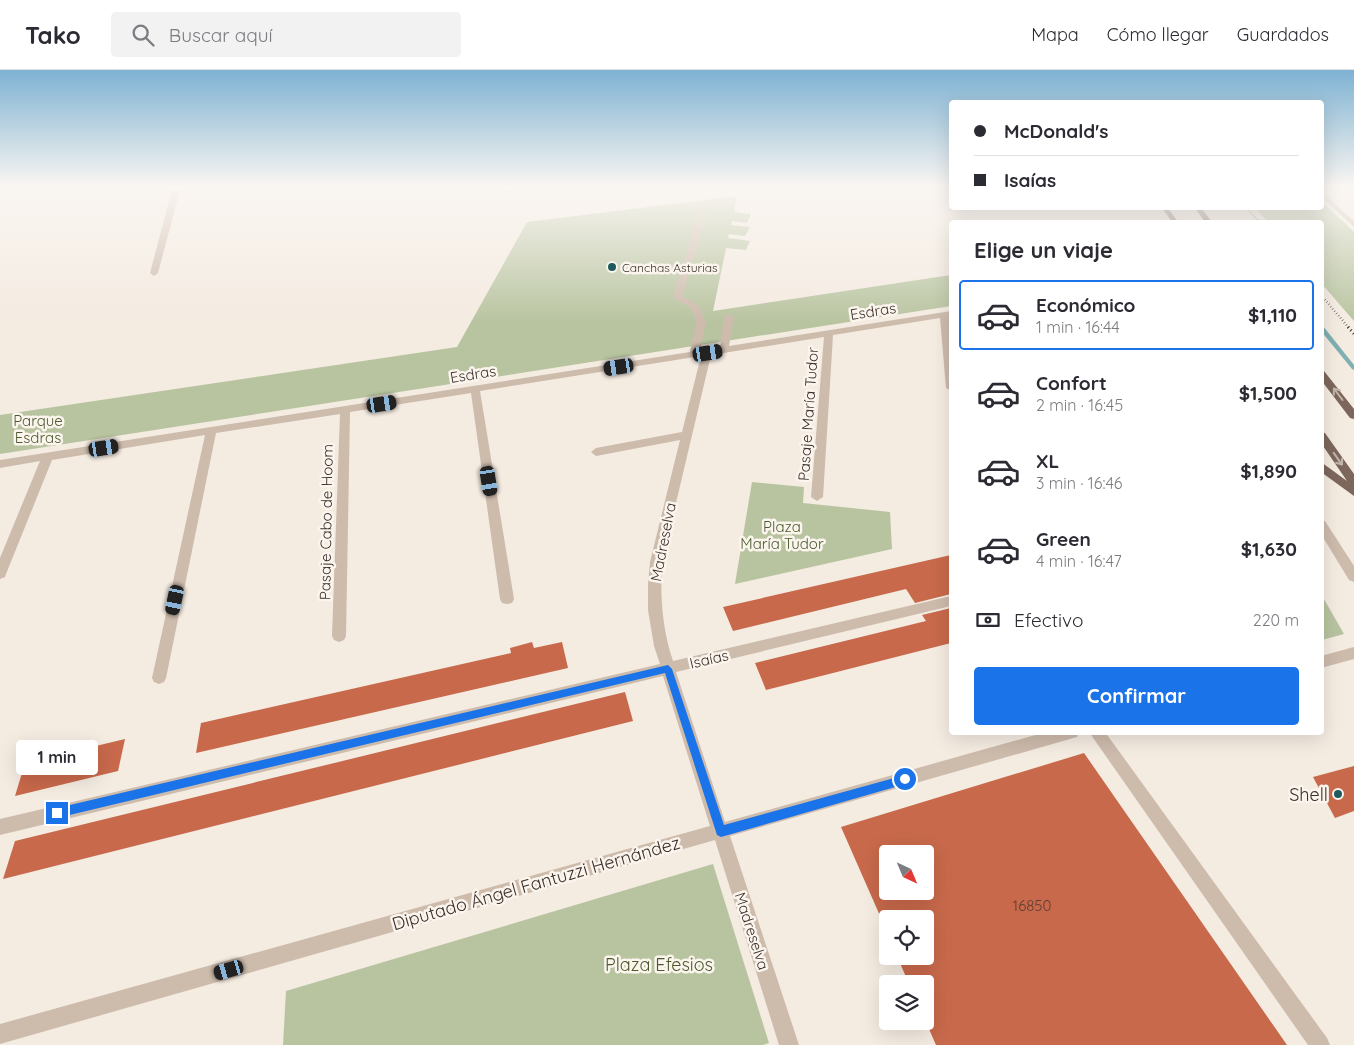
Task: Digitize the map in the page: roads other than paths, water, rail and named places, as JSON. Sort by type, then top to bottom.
[{"type":"main road","points":[[1324,377],[1354,416]]},
{"type":"main road","points":[[1324,439],[1354,482]]},
{"type":"main road","points":[[1324,468],[1354,492]]},
{"type":"street","points":[[154,273],[165,232]]},
{"type":"street","points":[[694,355],[700,322],[696,308],[677,297],[697,232]]},
{"type":"street","points":[[948,315],[949,339]]},
{"type":"street","name":"Esdras","points":[[0,464],[948,315]]},
{"type":"street","points":[[724,350],[729,317]]},
{"type":"street","name":"Pasaje María Tudor","points":[[817,497],[830,333]]},
{"type":"street","name":"Madreselva","points":[[708,353],[660,545],[654,586],[657,628],[668,669],[789,1045]]},
{"type":"street","points":[[475,389],[507,599]]},
{"type":"street","name":"Pasaje Cabo de Hoom","points":[[339,636],[345,410]]},
{"type":"street","points":[[159,678],[212,431]]},
{"type":"street","points":[[596,452],[687,435]]},
{"type":"street","points":[[0,574],[47,457]]},
{"type":"street","points":[[1324,529],[1354,577]]},
{"type":"street","name":"Isaías","points":[[0,827],[949,601]]},
{"type":"street","points":[[1324,661],[1354,653]]},
{"type":"street","name":"Diputado Ángel Fantuzzi Hernández","points":[[0,1034],[1061,735]]},
{"type":"street","points":[[1098,735],[1320,1045]]},
{"type":"waterway","points":[[1324,331],[1354,368]]},
{"type":"railway","points":[[1324,299],[1349,328]]},
{"type":"railway","points":[[1348,327],[1354,334]]},
{"type":"place","name":"Canchas Asturias","points":[[612,267]]},
{"type":"place","name":"Shell","points":[[1338,794]]},
{"type":"park label","name":"Parque Esdras","points":[[38,428]]},
{"type":"park label","name":"Plaza María Tudor","points":[[782,534]]},
{"type":"park label","name":"Plaza Efesios","points":[[659,964]]}]
